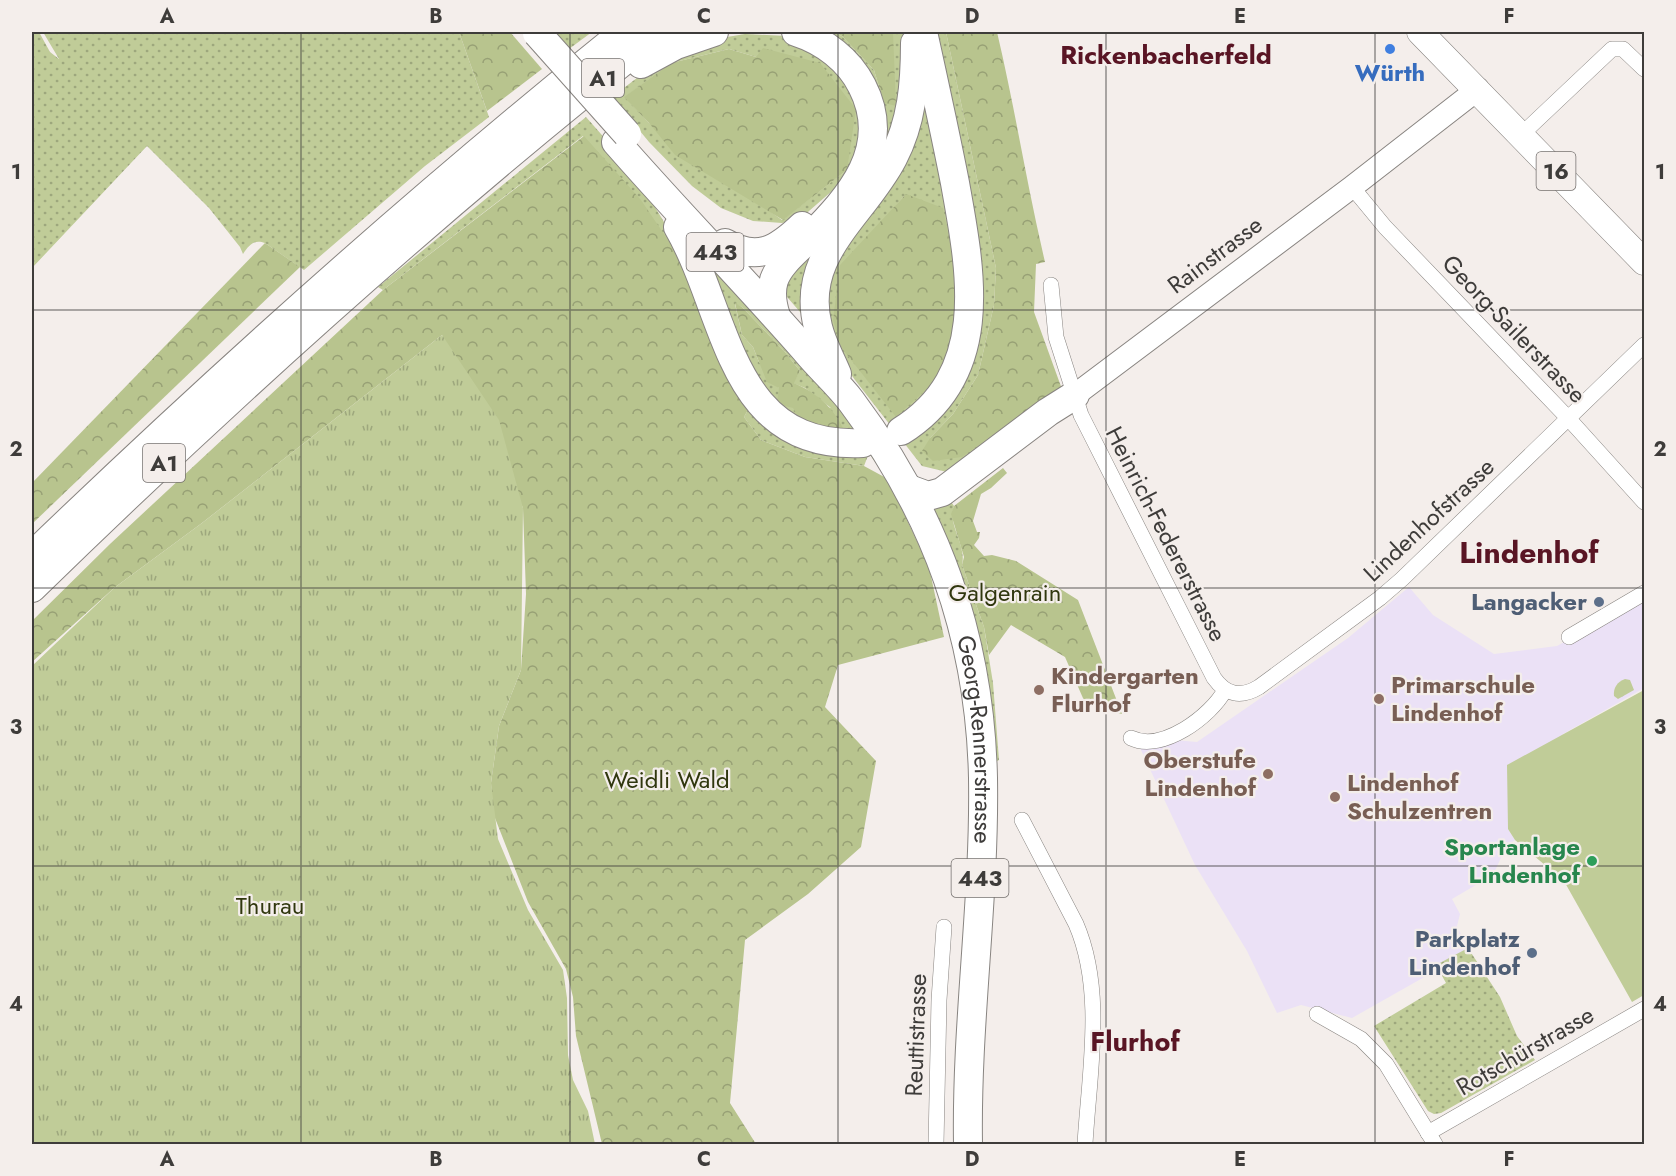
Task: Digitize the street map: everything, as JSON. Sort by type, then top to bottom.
[{"type":"highway","points":[[558,85],[612,32]]},
{"type":"highway","name":"A1","points":[[32,556],[292,314],[434,190],[624,32]]},
{"type":"highway","name":"A1","points":[[32,588],[297,340],[405,244],[546,124],[660,32]]},
{"type":"highway","points":[[546,124],[573,116],[628,73],[666,49],[714,32]]},
{"type":"highway","points":[[773,303],[778,272],[844,202],[863,172],[872,139],[873,124],[867,96],[856,75],[842,58],[827,46],[796,32]]},
{"type":"highway","points":[[838,374],[819,329],[815,310],[816,279],[831,246],[876,186],[899,147],[912,100],[915,32]]},
{"type":"highway","points":[[901,431],[926,413],[942,394],[956,368],[964,343],[970,304],[965,234],[923,32]]},
{"type":"highway","name":"Georg-Rennerstrasse","points":[[530,34],[622,138],[754,270],[773,303]]},
{"type":"highway","name":"Georg-Rennerstrasse","points":[[622,138],[655,187],[773,303],[838,374],[909,489],[931,534],[948,577],[971,657],[978,703],[983,786],[982,849],[969,1056],[968,1144]]},
{"type":"highway","points":[[655,187],[692,253],[734,363],[756,400],[785,426],[806,437],[843,444],[863,443]]},
{"type":"highway","points":[[725,243],[748,253],[764,252],[777,246],[798,230],[837,195],[853,188]]},
{"type":"highway","points":[[909,489],[928,496],[942,492],[1048,412],[1075,395]]},
{"type":"main road","name":"16","points":[[1420,32],[1644,262]]},
{"type":"street","points":[[1521,135],[1612,49],[1623,49],[1644,69]]},
{"type":"street","name":"Rainstrasse","points":[[1075,395],[1352,187],[1478,89]]},
{"type":"street","name":"Georg-Sailerstrasse","points":[[1352,187],[1385,228],[1568,418],[1644,502]]},
{"type":"street","points":[[1051,285],[1056,337],[1075,395]]},
{"type":"street","name":"Lindenhofstrasse","points":[[1225,690],[1232,694],[1244,694],[1259,687],[1380,598],[1644,345]]},
{"type":"street","name":"Heinrich-Federerstrasse","points":[[1075,395],[1080,415],[1214,678],[1225,690]]},
{"type":"street","points":[[1569,637],[1644,593]]},
{"type":"street","points":[[1131,738],[1139,742],[1146,742],[1157,741],[1172,735],[1208,713],[1217,704],[1225,690]]},
{"type":"street","points":[[1022,820],[1083,941],[1093,1004],[1085,1144]]},
{"type":"street","name":"Reuttistrasse","points":[[936,1144],[939,1000],[944,927]]},
{"type":"street","name":"Rotschürstrasse","points":[[1432,1139],[1644,1009]]},
{"type":"street","points":[[1317,1014],[1361,1039],[1386,1064],[1432,1139]]},
{"type":"shaded area","name":"Lindenhof Schulzentren","points":[[1409,587],[1433,615],[1494,654],[1557,646],[1644,597],[1644,688],[1563,734],[1508,829],[1515,840],[1506,847],[1493,875],[1452,899],[1460,914],[1457,926],[1468,948],[1435,971],[1352,1018],[1301,1005],[1277,1013],[1247,951],[1195,865],[1140,748],[1174,740],[1197,742],[1348,638]]},
{"type":"green space","points":[[32,32],[39,32],[50,52],[59,59],[43,32],[459,32],[489,117],[425,166],[304,270],[265,243],[252,244],[243,254],[209,208],[147,146],[32,268]]},
{"type":"green space","points":[[459,32],[510,32],[542,69],[487,111]]},
{"type":"green space","points":[[554,32],[592,32],[569,49]]},
{"type":"green space","points":[[812,32],[833,32],[842,36],[874,70],[884,103],[893,32],[909,32],[905,105],[807,320],[781,290],[881,141]]},
{"type":"green space","points":[[833,32],[893,32],[896,106],[884,103],[874,70],[842,36]]},
{"type":"green space","points":[[932,32],[946,32],[996,268],[994,305],[978,375],[953,414],[930,438],[1028,410],[947,472],[922,466],[848,370],[821,301],[921,74],[946,160],[961,340],[971,353]],"holes":[[[905,195],[833,320],[885,218]]]},
{"type":"green space","points":[[946,32],[997,32],[1045,262],[1036,264],[1034,312],[1063,392],[1028,410],[962,457],[933,461],[922,451],[930,438],[953,414],[978,375],[994,305],[996,268]]},
{"type":"green space","points":[[745,34],[787,36],[844,68],[866,120],[848,177],[801,218],[782,223],[753,221],[721,208],[692,186],[649,142],[612,97],[650,68],[715,39]],"holes":[[[729,49],[756,57],[847,170],[782,220],[649,123],[625,97],[671,63]]]},
{"type":"green space","points":[[763,48],[820,63],[856,109],[847,170],[783,220],[675,155],[624,97],[671,63],[729,49],[756,57]]},
{"type":"green space","points":[[586,117],[644,190],[668,229],[689,271],[583,136],[383,290],[378,287]]},
{"type":"green space","name":"Weidli Wald","points":[[584,136],[641,200],[689,271],[750,406],[744,417],[761,440],[805,457],[864,466],[888,479],[929,567],[944,637],[838,665],[825,707],[876,761],[861,847],[808,894],[745,940],[730,1103],[756,1144],[602,1144],[576,1036],[573,997],[566,969],[528,902],[493,813],[491,783],[499,726],[521,670],[526,594],[523,508],[442,335],[202,523],[114,588],[32,662],[32,621],[110,544],[383,290]]},
{"type":"green space","points":[[906,194],[943,208],[952,252],[959,310],[940,377],[896,417],[841,347],[833,320],[840,265]]},
{"type":"green space","points":[[685,228],[816,371],[889,475],[869,453],[864,466],[805,457],[761,440],[744,417],[750,406],[764,403]],"holes":[[[735,304],[742,307],[800,371],[793,383],[805,388],[831,408],[779,394],[779,388],[759,362],[753,347],[742,335]]]},
{"type":"green space","points":[[265,243],[300,267],[32,524],[32,483]]},
{"type":"green space","points":[[735,303],[742,307],[800,371],[794,383],[810,391],[824,402],[835,414],[844,430],[817,425],[799,418],[793,408],[777,404],[779,388],[767,382],[753,347],[742,335]]},
{"type":"green space","name":"Thurau","points":[[442,335],[499,420],[523,508],[521,670],[499,726],[491,783],[498,839],[528,910],[563,970],[567,998],[568,1055],[573,1080],[588,1111],[595,1144],[32,1144],[32,666],[114,588],[202,523]]},
{"type":"green space","name":"Galgenrain","points":[[1003,468],[1007,473],[981,494],[973,521],[977,532],[980,532],[974,545],[984,556],[992,555],[1016,561],[1078,600],[1122,714],[1086,705],[1065,657],[1011,625],[989,655],[984,627],[962,565],[964,557],[951,514],[954,506]]},
{"type":"green space","points":[[947,496],[954,506],[953,520],[962,550],[962,565],[984,627],[993,683],[999,760],[990,765],[928,505]]},
{"type":"green space","points":[[1625,679],[1630,680],[1634,690],[1618,699],[1614,696],[1615,688]]},
{"type":"green space","name":"Sportanlage Lindenhof","points":[[1644,690],[1644,995],[1632,1002],[1564,881],[1515,840],[1508,829],[1507,765]]},
{"type":"green space","points":[[1468,948],[1500,997],[1517,1036],[1535,1060],[1441,1113],[1434,1114],[1428,1111],[1374,1026],[1446,983],[1436,965]]},
{"type":"place","name":"Würth","points":[[1390,49]]},
{"type":"place","name":"Langacker","points":[[1599,602]]},
{"type":"place","name":"Kindergarten Flurhof","points":[[1039,690]]},
{"type":"place","name":"Primarschule Lindenhof","points":[[1379,699]]},
{"type":"place","name":"Oberstufe Lindenhof","points":[[1268,774]]},
{"type":"place","name":"Lindenhof Schulzentren","points":[[1335,797]]},
{"type":"place","name":"Sportanlage Lindenhof","points":[[1592,861]]},
{"type":"place","name":"Parkplatz Lindenhof","points":[[1532,953]]},
{"type":"district","name":"Rickenbacherfeld","points":[[1166,55]]},
{"type":"district","name":"Lindenhof","points":[[1529,553]]},
{"type":"district","name":"Flurhof","points":[[1135,1042]]}]
